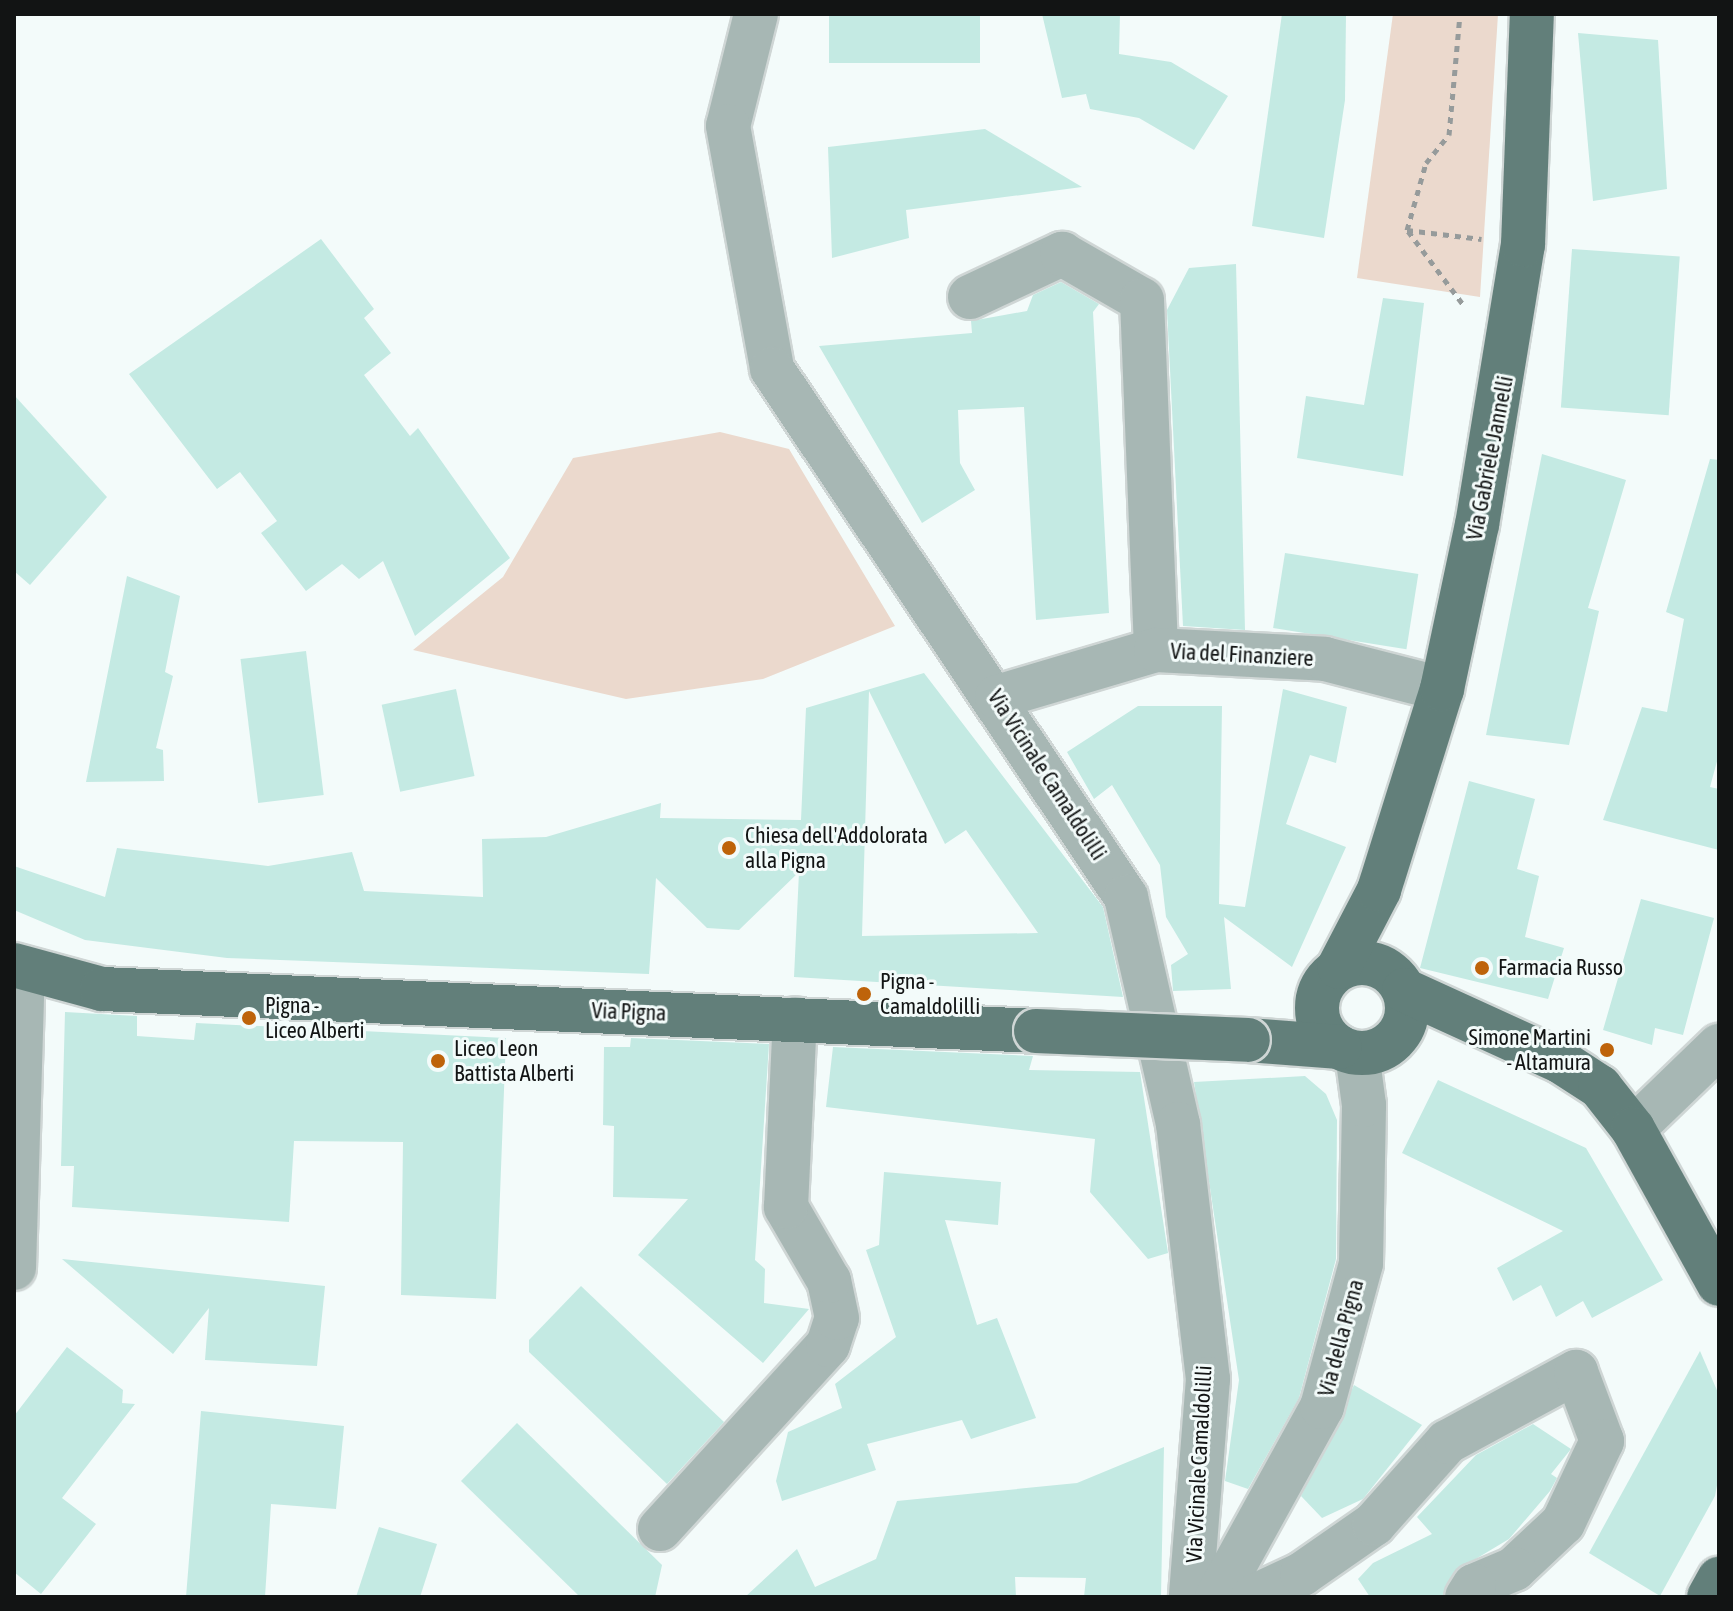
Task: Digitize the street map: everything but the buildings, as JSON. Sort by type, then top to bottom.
[{"type":"main road","name":"Via Gabriele Jannelli","points":[[1328,985],[1379,890],[1442,689],[1509,358],[1523,245],[1532,14]]},
{"type":"main road","name":"Via Gabriele Jannelli","points":[[1379,890],[1393,978]]},
{"type":"main road","name":"Via Pigna","points":[[18,969],[102,989],[1248,1040],[1348,1050]]},
{"type":"main road","points":[[1393,978],[1406,1021],[1398,1035],[1373,1052],[1348,1050],[1322,1030],[1328,985],[1393,978],[1472,1026],[1560,1061],[1600,1087],[1633,1129],[1719,1284]]},
{"type":"main road","name":"Via Pigna","points":[[1248,1040],[1274,1033],[1328,985]]},
{"type":"main road","points":[[1398,1035],[1472,1026]]},
{"type":"main road","points":[[1709,1597],[1719,1579]]},
{"type":"street","name":"Via Vicinale Camaldolilli","points":[[756,14],[728,126],[772,369],[997,697],[1126,897],[1178,1124],[1208,1379],[1191,1597]]},
{"type":"street","points":[[970,297],[1062,254],[1142,300],[1156,650]]},
{"type":"street","name":"Via del Finanziere","points":[[997,697],[1156,650],[1325,659],[1442,689]]},
{"type":"street","points":[[14,1268],[18,969]]},
{"type":"street","points":[[660,1529],[828,1345],[837,1318],[829,1281],[786,1207],[795,1019]]},
{"type":"street","name":"Via della Pigna","points":[[1217,1597],[1322,1407],[1361,1263],[1364,1105],[1348,1050]]},
{"type":"street","points":[[1633,1129],[1718,1050]]},
{"type":"street","points":[[1253,1597],[1302,1574],[1374,1524],[1447,1442],[1576,1372],[1602,1441],[1563,1523],[1514,1569],[1474,1586],[1467,1597]]},
{"type":"path","points":[[1407,230],[1426,163],[1449,135],[1460,14]]},
{"type":"path","points":[[1407,230],[1523,245]]},
{"type":"path","points":[[1407,230],[1465,307]]},
{"type":"shaded area","points":[[1393,14],[1498,14],[1480,297],[1357,278]]},
{"type":"shaded area","points":[[720,432],[789,449],[895,626],[763,679],[626,699],[413,650],[503,577],[573,458]]},
{"type":"place","name":"Chiesa dell'Addolorata alla Pigna","points":[[729,848]]},
{"type":"place","name":"Farmacia Russo","points":[[1482,968]]},
{"type":"place","name":"Pigna - Camaldolilli","points":[[864,994]]},
{"type":"place","name":"Pigna - Liceo Alberti","points":[[249,1018]]},
{"type":"place","name":"Simone Martini - Altamura","points":[[1607,1050]]},
{"type":"place","name":"Liceo Leon Battista Alberti","points":[[438,1061]]}]
